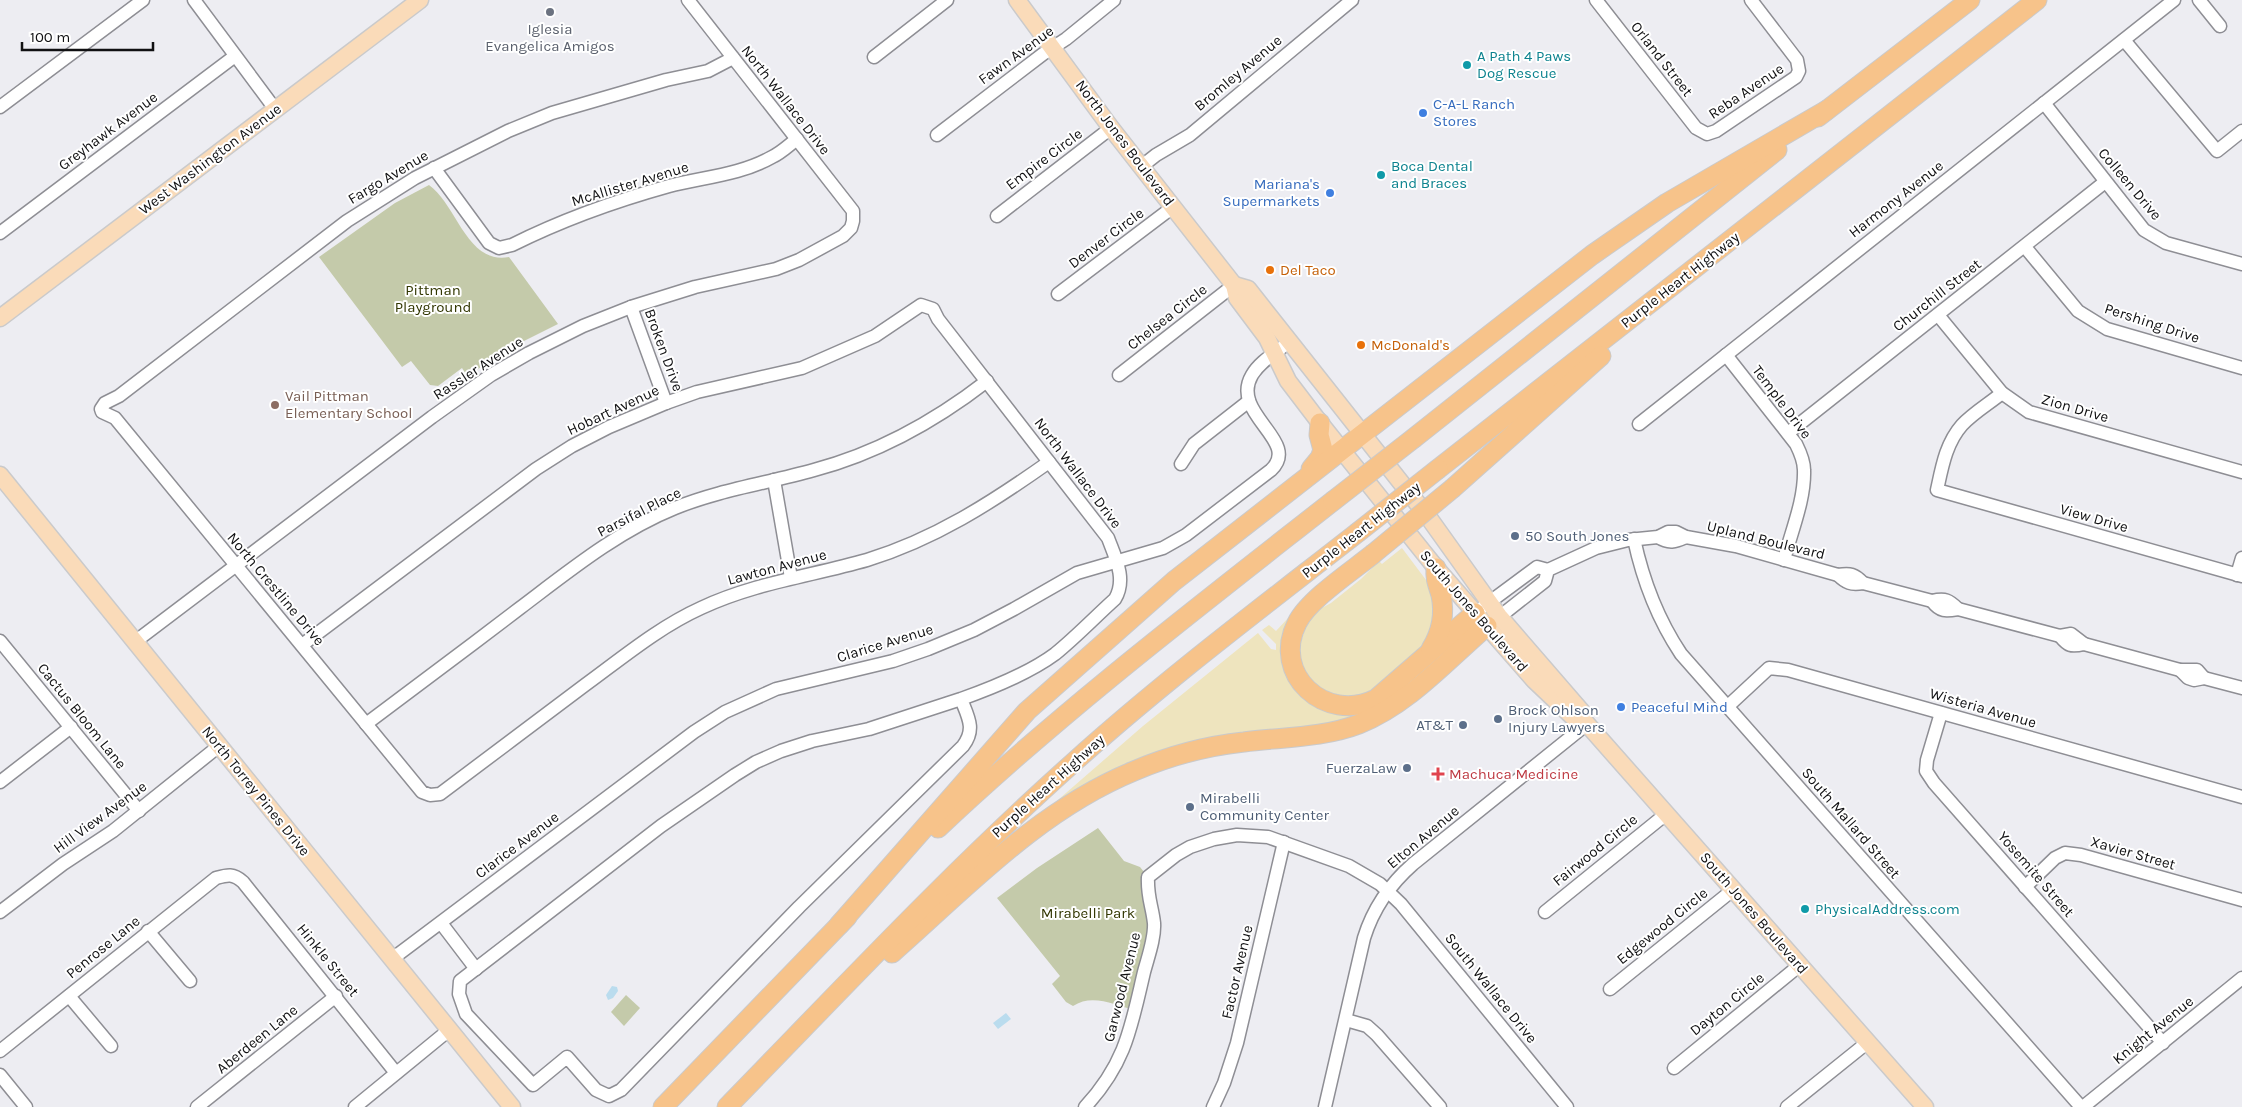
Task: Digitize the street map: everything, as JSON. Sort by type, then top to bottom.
[{"type":"highway","points":[[664,1107],[839,925],[956,811],[1034,741],[1119,669],[1414,438],[1827,110],[1970,0]]},
{"type":"highway","name":"Purple Heart Highway","points":[[727,1107],[952,875],[1073,762],[1170,680],[2037,0]]},
{"type":"highway","points":[[839,925],[1031,707],[1162,591],[1548,288],[1633,226],[1667,203],[1827,110]]},
{"type":"highway","points":[[1488,615],[1427,657],[1381,695],[1367,703],[1354,706],[1337,706],[1320,699],[1307,690],[1298,677],[1292,663],[1292,636],[1298,620],[1313,603],[1453,488],[1652,311],[1776,204]]},
{"type":"highway","points":[[1309,475],[1323,450],[1319,435],[1320,423]]},
{"type":"highway","points":[[1427,657],[1436,640],[1442,617],[1441,597],[1435,581],[1436,568]]},
{"type":"highway","points":[[780,1052],[1015,843],[1050,816],[1078,799],[1142,767],[1196,750],[1236,743],[1325,733],[1358,724],[1400,702],[1488,615]]},
{"type":"main road","name":"West Washington Avenue","points":[[0,318],[420,0]]},
{"type":"main road","name":"North Jones Boulevard","points":[[1017,0],[1112,128],[1234,286],[1236,298],[1264,335],[1293,387],[1374,492]]},
{"type":"main road","name":"North Jones Boulevard","points":[[1234,286],[1248,288],[1396,476]]},
{"type":"main road","name":"North Torrey Pines Drive","points":[[0,476],[136,641],[512,1107]]},
{"type":"main road","name":"South Jones Boulevard","points":[[1396,476],[1488,615],[1545,691],[1574,718],[1585,721],[1925,1107]]},
{"type":"main road","name":"South Jones Boulevard","points":[[1374,492],[1436,568],[1488,615]]},
{"type":"street","points":[[0,107],[143,0]]},
{"type":"street","points":[[194,0],[275,109]]},
{"type":"street","name":"North Wallace Drive","points":[[688,0],[853,211],[854,221]]},
{"type":"street","points":[[874,57],[947,0]]},
{"type":"street","name":"Fawn Avenue","points":[[937,135],[1066,39],[1114,0]]},
{"type":"street","name":"Bromley Avenue","points":[[1142,166],[1156,155],[1190,135],[1352,0]]},
{"type":"street","name":"Orland Street","points":[[1596,0],[1696,128],[1706,134]]},
{"type":"street","points":[[1754,4],[1768,0]]},
{"type":"street","name":"Harmony Avenue","points":[[1639,424],[2174,0]]},
{"type":"street","points":[[2199,0],[2220,26]]},
{"type":"street","name":"Reba Avenue","points":[[1706,134],[1716,131],[1796,78],[1799,71],[1797,60],[1754,4]]},
{"type":"street","points":[[2124,40],[2217,151],[2242,131]]},
{"type":"street","name":"Greyhawk Avenue","points":[[0,233],[235,56]]},
{"type":"street","name":"Fargo Avenue","points":[[102,405],[119,396],[347,221],[414,178],[508,131],[552,113],[666,80],[708,71],[733,58]]},
{"type":"street","name":"Colleen Drive","points":[[2044,103],[2144,230],[2166,243],[2242,264]]},
{"type":"street","name":"Empire Circle","points":[[997,216],[1112,128]]},
{"type":"street","name":"McAllister Avenue","points":[[434,168],[488,243],[499,248],[512,245],[600,208],[670,186],[728,174],[754,166],[774,157],[796,139]]},
{"type":"street","name":"Churchill Street","points":[[1788,432],[2105,182]]},
{"type":"street","name":"Denver Circle","points":[[1058,294],[1174,206]]},
{"type":"street","name":"Rassler Avenue","points":[[136,641],[432,417],[528,353],[583,326],[631,307],[695,287],[776,268],[799,260],[843,236],[851,228],[854,221]]},
{"type":"street","name":"Pershing Drive","points":[[2025,246],[2078,311],[2107,329],[2242,368]]},
{"type":"street","name":"Chelsea Circle","points":[[1118,374],[1234,286]]},
{"type":"street","name":"North Wallace Drive","points":[[473,971],[661,826],[756,762],[781,751],[812,741],[869,729],[961,699],[1016,676],[1056,653],[1115,599],[1122,581],[1108,538],[938,319],[933,309],[922,305]]},
{"type":"street","name":"Hobart Avenue","points":[[302,645],[536,469],[572,446],[609,427],[697,392],[802,368],[874,336],[922,305]]},
{"type":"street","name":"Broken Drive","points":[[631,307],[666,403]]},
{"type":"street","name":"Zion Drive","points":[[1938,315],[2002,393],[2029,412],[2242,472]]},
{"type":"street","points":[[1182,464],[1194,444],[1249,401],[1248,388],[1251,376],[1257,368],[1289,342]]},
{"type":"street","name":"Temple Drive","points":[[1726,355],[1788,432],[1796,444],[1804,468],[1803,487],[1784,560]]},
{"type":"street","name":"Parsifal Place","points":[[366,724],[581,562],[629,532],[675,508],[717,494],[815,470],[862,455],[901,438],[953,408],[987,382]]},
{"type":"street","name":"View Drive","points":[[2002,393],[1963,424],[1950,442],[1943,462],[1937,490],[2240,576]]},
{"type":"street","name":"Clarice Avenue","points":[[392,959],[694,732],[725,712],[776,689],[893,660],[928,648],[974,630],[1077,573],[1163,548],[1178,541],[1275,466],[1280,458],[1278,446],[1254,413],[1249,401]]},
{"type":"street","name":"North Crestline Drive","points":[[102,405],[100,409],[102,412],[114,418],[422,792],[430,795]]},
{"type":"street","name":"Lawton Avenue","points":[[430,795],[440,794],[623,656],[668,625],[700,608],[745,590],[868,559],[955,523],[1049,462]]},
{"type":"street","points":[[774,480],[791,578]]},
{"type":"street","name":"Upland Boulevard","points":[[1488,615],[1545,581],[1548,570],[1591,550],[1634,539],[1658,537],[1666,542],[1675,542],[1686,538],[1718,542],[1838,574],[1845,582],[1853,585],[1863,583],[1932,601],[1937,608],[1947,611],[1958,609],[2060,636],[2067,645],[2084,644],[2180,670],[2188,678],[2194,680],[2204,678],[2242,688]]},
{"type":"street","name":"South Mallard Street","points":[[1634,539],[1645,584],[1665,630],[1681,654],[2082,1107]]},
{"type":"street","points":[[2240,576],[2242,558]]},
{"type":"street","name":"Cactus Bloom Lane","points":[[0,640],[138,811]]},
{"type":"street","name":"Wisteria Avenue","points":[[1727,707],[1769,668],[1788,670],[2242,796]]},
{"type":"street","points":[[438,926],[473,971],[460,981],[459,994],[466,1014],[533,1085],[567,1057],[596,1090],[609,1096],[621,1090],[799,907],[963,746],[969,738],[971,725],[961,699]]},
{"type":"street","name":"Yosemite Street","points":[[1941,713],[1927,760],[1926,772],[2163,1043]]},
{"type":"street","name":"Elton Avenue","points":[[1326,1107],[1369,924],[1388,891],[1413,864],[1585,721]]},
{"type":"street","points":[[0,782],[71,727]]},
{"type":"street","name":"Hill View Avenue","points":[[0,912],[63,864],[113,831],[219,746]]},
{"type":"street","name":"Fairwood Circle","points":[[1545,912],[1666,814]]},
{"type":"street","name":"South Wallace Drive","points":[[1147,894],[1148,877],[1176,855],[1190,847],[1214,839],[1237,835],[1268,837],[1348,866],[1388,891],[1427,935],[1568,1107]]},
{"type":"street","name":"Factor Avenue","points":[[1213,1107],[1224,1083],[1237,1043],[1284,842]]},
{"type":"street","name":"Xavier Street","points":[[2025,887],[2055,858],[2065,853],[2081,855],[2242,900]]},
{"type":"street","name":"Penrose Lane","points":[[0,1051],[216,878],[229,874]]},
{"type":"street","name":"Hinkle Street","points":[[229,874],[236,876],[243,882],[336,996],[396,1074]]},
{"type":"street","name":"Edgewood Circle","points":[[1610,989],[1734,889]]},
{"type":"street","name":"Garwood Avenue","points":[[1085,1107],[1109,1077],[1122,1055],[1132,1028],[1154,924],[1147,894]]},
{"type":"street","points":[[148,931],[190,981]]},
{"type":"street","name":"Dayton Circle","points":[[1674,1068],[1800,965]]},
{"type":"street","name":"Knight Avenue","points":[[2082,1107],[2242,978]]},
{"type":"street","points":[[69,996],[111,1046]]},
{"type":"street","name":"Aberdeen Lane","points":[[198,1107],[336,996]]},
{"type":"street","points":[[1346,1020],[1368,1026],[1440,1107]]},
{"type":"street","points":[[355,1107],[449,1030]]},
{"type":"street","points":[[1786,1107],[1868,1042]]},
{"type":"street","points":[[0,1075],[26,1107]]},
{"type":"green space","name":"Pittman Playground","points":[[429,185],[439,194],[464,232],[483,252],[495,257],[509,257],[558,324],[516,345],[467,376],[462,368],[438,386],[430,385],[411,361],[402,367],[319,257],[395,203]]},
{"type":"green space","name":"Mirabelli Park","points":[[1098,828],[1124,861],[1140,867],[1148,877],[1151,910],[1135,1010],[1096,1000],[1080,1002],[1073,1006],[1066,1002],[1052,984],[1060,976],[997,898],[1037,868]]},
{"type":"green space","points":[[626,995],[640,1008],[624,1026],[611,1012]]},
{"type":"sand","points":[[1402,548],[1429,584],[1435,601],[1432,604],[1435,610],[1428,644],[1377,689],[1362,696],[1344,698],[1327,693],[1312,683],[1302,666],[1299,649],[1307,622],[1320,609],[1331,603],[1361,579],[1379,561],[1382,564]]},
{"type":"sand","points":[[1289,617],[1292,681],[1367,711],[1342,721],[1203,742],[1051,806],[1143,726],[1258,633],[1271,649],[1276,650],[1276,644],[1262,630],[1269,625],[1276,631]]},
{"type":"water","points":[[612,986],[617,987],[618,991],[613,998],[608,1000],[606,995]]},
{"type":"water","points":[[1006,1013],[1011,1019],[998,1029],[993,1023]]},
{"type":"place","name":"Iglesia Evangelica Amigos","points":[[550,12]]},
{"type":"place","name":"A Path 4 Paws Dog Rescue","points":[[1467,65]]},
{"type":"place","name":"C-A-L Ranch Stores","points":[[1423,113]]},
{"type":"place","name":"Boca Dental and Braces","points":[[1381,175]]},
{"type":"place","name":"Mariana's Supermarkets","points":[[1330,193]]},
{"type":"place","name":"Del Taco","points":[[1270,270]]},
{"type":"place","name":"McDonald's","points":[[1361,345]]},
{"type":"place","name":"Vail Pittman Elementary School","points":[[275,405]]},
{"type":"place","name":"50 South Jones","points":[[1515,536]]},
{"type":"place","name":"Peaceful Mind","points":[[1621,707]]},
{"type":"place","name":"Brock Ohlson Injury Lawyers","points":[[1498,719]]},
{"type":"place","name":"AT&T","points":[[1463,725]]},
{"type":"place","name":"FuerzaLaw","points":[[1407,768]]},
{"type":"place","name":"Machuca Medicine","points":[[1438,774]]},
{"type":"place","name":"Mirabelli Community Center","points":[[1190,807]]},
{"type":"place","name":"PhysicalAddress.com","points":[[1805,909]]}]
